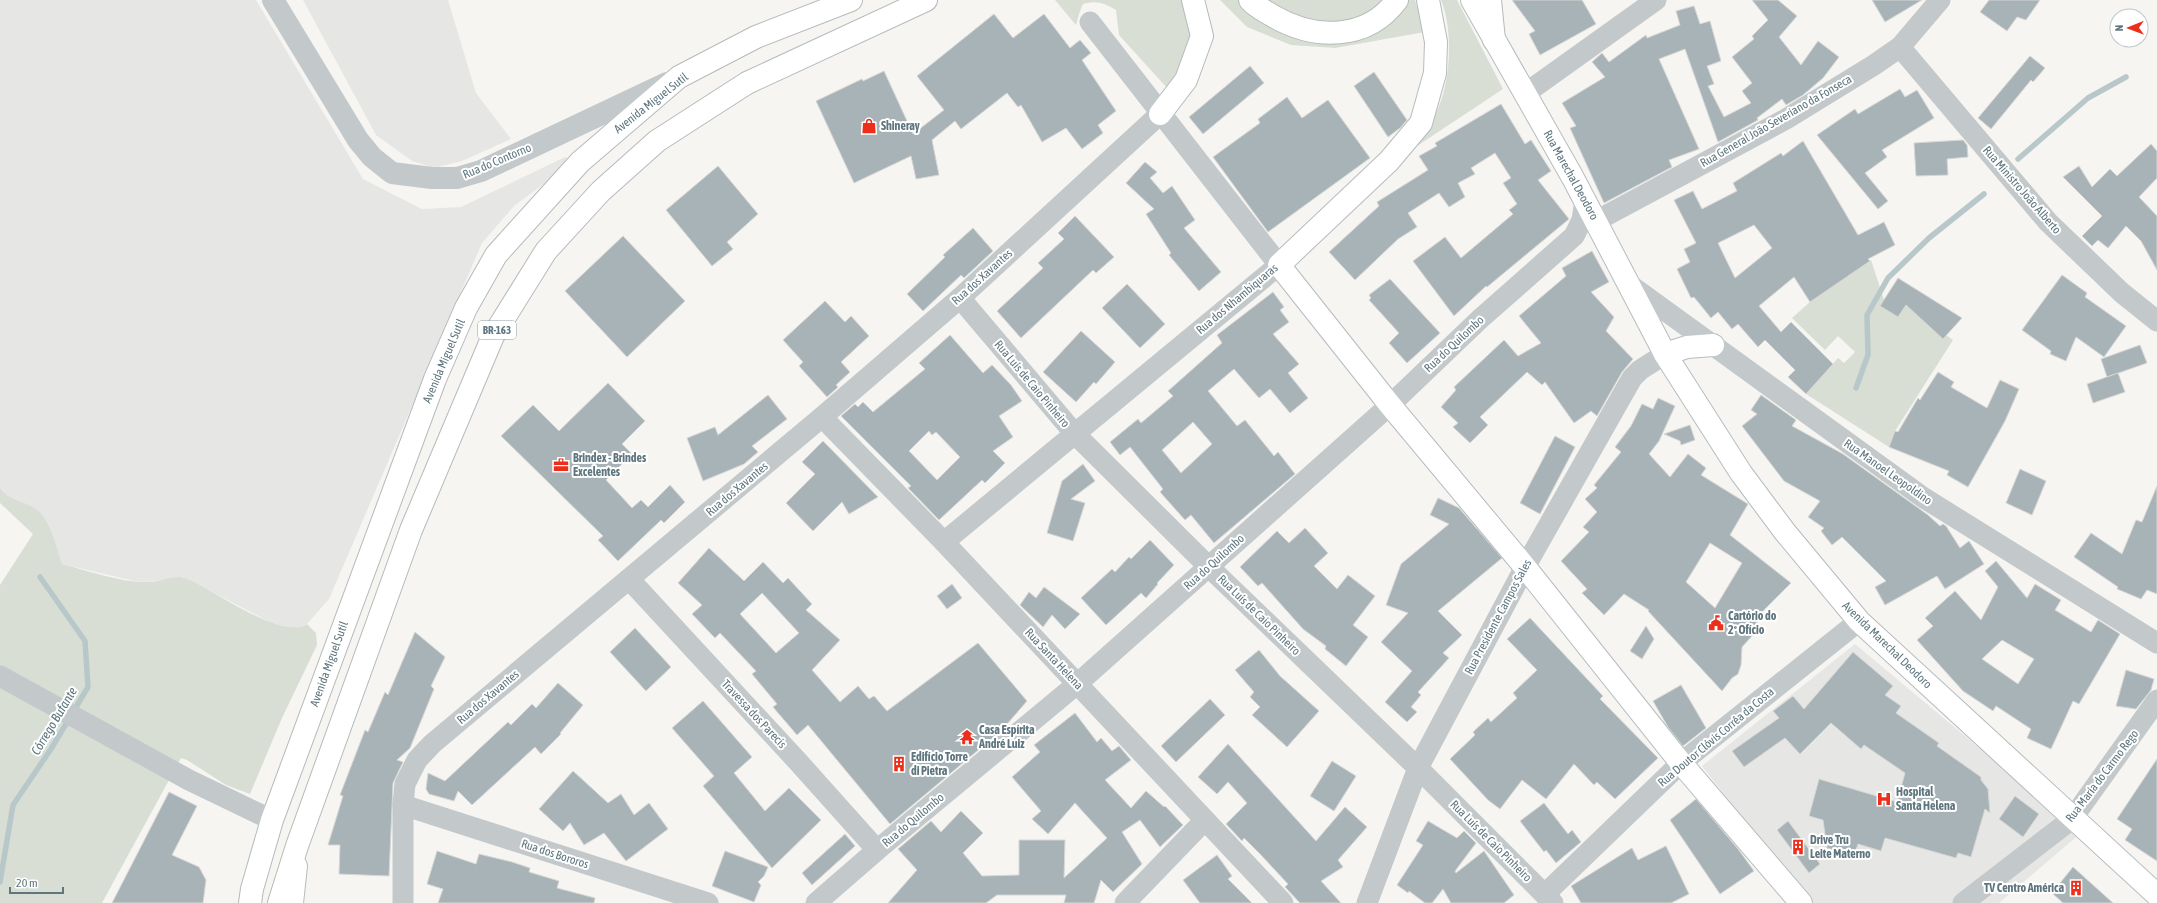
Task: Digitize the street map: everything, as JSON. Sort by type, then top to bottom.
[{"type":"main road","name":"Avenida Miguel Sutil","points":[[249,898],[272,820],[419,420],[466,308],[496,255],[580,162],[679,77],[756,37],[851,0]]},
{"type":"main road","name":"BR-163","points":[[279,903],[411,530],[493,336],[546,251],[601,191],[657,141],[747,83],[926,0]]},
{"type":"main road","points":[[1160,114],[1186,80],[1202,36],[1193,0]]},
{"type":"main road","points":[[1250,0],[1285,23],[1318,33],[1344,32],[1370,25],[1388,12],[1397,0]]},
{"type":"main road","name":"Rua dos Nhambiquaras","points":[[1278,264],[1389,161],[1421,122],[1435,73],[1436,42],[1428,0]]},
{"type":"main road","name":"Rua Marechal Deodoro","points":[[1472,0],[1526,93],[1585,200],[1665,354]]},
{"type":"main road","points":[[1490,0],[1494,40]]},
{"type":"main road","points":[[1278,264],[1390,405],[1525,567],[1681,764],[1801,903]]},
{"type":"main road","points":[[1665,354],[1687,347],[1713,345]]},
{"type":"main road","name":"Avenida Marechal Deodoro","points":[[1665,354],[1741,473],[1784,532],[1859,621],[2072,819],[2157,895]]},
{"type":"main road","points":[[292,903],[298,846]]},
{"type":"street","name":"Rua do Contorno","points":[[273,0],[358,140],[372,157],[392,173],[432,178],[451,178],[481,171],[679,77]]},
{"type":"street","points":[[1526,93],[1656,0]]},
{"type":"street","name":"Rua General João Severiano da Fonseca","points":[[1596,221],[1786,119],[1900,47],[1940,0]]},
{"type":"street","points":[[1090,22],[1278,264]]},
{"type":"street","name":"Rua Ministro João Alberto","points":[[1900,47],[2048,222],[2122,293],[2157,321]]},
{"type":"street","name":"Rua dos Xavantes","points":[[403,903],[403,805],[405,784],[417,760],[432,744],[822,417],[960,298],[1160,114]]},
{"type":"street","name":"Rua do Quilombo","points":[[816,903],[877,850],[1077,684],[1390,405],[1480,319],[1574,236],[1582,220],[1585,200]]},
{"type":"street","name":"Rua dos Nhambiquaras","points":[[944,542],[1278,264]]},
{"type":"street","name":"Rua Manoel Leopoldino","points":[[1630,285],[1924,498],[2157,643]]},
{"type":"street","name":"Rua Luís de Caio Pinheiro","points":[[960,298],[1075,434],[1209,567],[1418,768],[1549,899]]},
{"type":"street","name":"Rua Presidente Campos Sales","points":[[1367,903],[1418,768],[1525,567],[1632,378],[1648,364],[1665,354]]},
{"type":"street","name":"Rua Santa Helena","points":[[822,417],[944,542],[1283,903]]},
{"type":"street","name":"Travessa dos Parecis","points":[[629,579],[801,765],[877,850]]},
{"type":"street","name":"Rua Doutor Clóvis Corrêa da Costa","points":[[1549,899],[1681,764],[1859,621]]},
{"type":"street","points":[[0,676],[190,780],[272,820]]},
{"type":"street","name":"Rua María do Carmo Rego","points":[[1963,903],[2072,819],[2157,700]]},
{"type":"street","name":"Rua dos Bororos","points":[[403,805],[708,903]]},
{"type":"street","points":[[1125,903],[1205,820]]},
{"type":"shaded area","points":[[0,0],[256,0],[363,179],[422,209],[461,207],[565,157],[572,163],[514,206],[482,243],[329,599],[307,624],[294,629],[272,623],[183,577],[150,582],[134,581],[62,564],[0,499]]},
{"type":"shaded area","points":[[303,0],[448,0],[476,93],[511,139],[462,161],[434,168],[412,161],[376,135]]},
{"type":"shaded area","points":[[1055,0],[1186,0],[1193,10],[1191,56],[1168,89],[1119,35],[1116,10],[1100,3],[1092,2],[1083,4],[1076,25]]},
{"type":"shaded area","points":[[1220,0],[1241,0],[1273,26],[1383,27],[1401,13],[1408,0],[1415,0],[1425,32],[1335,48],[1291,45],[1247,27]]},
{"type":"shaded area","points":[[1268,0],[1384,0],[1364,15],[1352,20],[1327,22],[1302,17]]},
{"type":"shaded area","points":[[1441,0],[1457,0],[1503,89],[1414,148],[1437,112],[1446,82],[1449,38],[1445,11]]},
{"type":"shaded area","points":[[1871,260],[1884,300],[1880,306],[1898,317],[1916,289],[1930,298],[1916,314],[1943,339],[1946,335],[1953,340],[1895,431],[1889,447],[1806,394],[1838,358],[1844,363],[1855,352],[1838,336],[1825,350],[1792,318],[1810,302]]},
{"type":"shaded area","points":[[0,488],[8,496],[33,507],[42,514],[49,527],[62,564],[128,581],[153,582],[177,577],[185,578],[264,620],[281,625],[296,627],[307,624],[316,633],[317,645],[282,718],[250,794],[226,785],[187,760],[181,758],[102,903],[0,903],[0,585],[33,534],[0,503]]},
{"type":"shaded area","name":"Hospital Santa Helena","points":[[1855,644],[2081,833],[1999,903],[1808,903],[1702,766]]},
{"type":"building","points":[[1512,0],[1582,0],[1596,24],[1540,55],[1529,34],[1535,31]]},
{"type":"building","points":[[1752,0],[1778,0],[1797,16],[1779,37],[1801,65],[1818,41],[1839,57],[1823,78],[1803,95],[1786,105],[1782,99],[1757,118],[1758,120],[1718,142],[1685,49],[1659,59],[1699,149],[1669,160],[1672,167],[1604,203],[1570,128],[1576,126],[1562,103],[1605,77],[1592,62],[1602,53],[1609,62],[1646,35],[1647,38],[1680,25],[1676,11],[1694,6],[1700,24],[1710,21],[1721,61],[1707,66],[1714,84],[1708,86],[1724,117],[1751,103],[1742,91],[1752,83],[1732,57],[1754,39],[1752,36],[1768,20]]},
{"type":"building","points":[[1872,0],[1922,0],[1885,22]]},
{"type":"building","points":[[1989,0],[2040,0],[2026,20],[2017,17],[2007,31],[1980,12]]},
{"type":"building","points":[[994,14],[1013,38],[1044,14],[1070,48],[1080,40],[1091,53],[1082,60],[1116,111],[1098,125],[1103,133],[1082,149],[1066,128],[1042,142],[1021,105],[1018,107],[1007,93],[961,129],[955,121],[932,140],[939,175],[916,179],[911,156],[854,183],[816,101],[862,79],[863,81],[884,71],[913,134],[944,110],[917,76]]},
{"type":"building","points":[[2030,56],[2045,68],[2033,82],[2031,80],[1991,129],[1978,118]]},
{"type":"building","points":[[1250,66],[1264,83],[1203,134],[1189,117]]},
{"type":"building","points":[[1374,72],[1407,120],[1400,128],[1388,137],[1354,86]]},
{"type":"building","points":[[1900,89],[1905,97],[1917,90],[1934,118],[1882,150],[1887,157],[1865,173],[1888,201],[1878,209],[1817,135],[1855,109],[1858,114]]},
{"type":"building","points":[[1287,97],[1302,118],[1328,100],[1370,158],[1268,232],[1213,157],[1260,123],[1258,119]]},
{"type":"building","points":[[1501,104],[1525,144],[1531,140],[1551,171],[1538,180],[1569,219],[1487,287],[1486,286],[1454,316],[1413,261],[1445,237],[1461,258],[1513,214],[1509,210],[1517,204],[1503,183],[1511,178],[1495,153],[1471,168],[1475,174],[1458,183],[1465,197],[1449,207],[1439,193],[1408,213],[1417,227],[1398,239],[1355,280],[1329,252],[1379,206],[1377,202],[1428,170],[1419,156],[1437,146],[1435,143]]},
{"type":"building","points":[[1963,140],[1967,145],[1968,157],[1947,159],[1948,175],[1916,176],[1914,143]]},
{"type":"building","points":[[1803,141],[1858,235],[1884,222],[1895,245],[1868,259],[1870,261],[1810,302],[1794,277],[1759,306],[1781,332],[1791,322],[1833,364],[1806,394],[1788,377],[1795,370],[1765,340],[1758,347],[1738,324],[1732,329],[1718,312],[1711,318],[1694,297],[1691,298],[1677,269],[1690,262],[1684,249],[1696,243],[1674,200],[1693,191],[1702,209],[1737,191],[1733,183],[1781,153],[1783,156]],"holes":[[[1754,225],[1772,248],[1735,278],[1718,243]]]},
{"type":"building","points":[[2151,144],[2157,151],[2157,178],[2139,197],[2157,216],[2157,270],[2141,241],[2126,226],[2108,248],[2098,240],[2092,246],[2082,236],[2102,216],[2063,177],[2079,166],[2092,187],[2110,169],[2117,176]]},
{"type":"building","points":[[1145,162],[1157,172],[1150,178],[1163,193],[1172,186],[1195,220],[1184,228],[1221,272],[1199,291],[1169,255],[1171,253],[1146,214],[1154,209],[1126,183]]},
{"type":"building","points":[[718,166],[758,214],[727,242],[733,249],[712,266],[666,210]]},
{"type":"building","points":[[1075,216],[1114,257],[1096,273],[1093,270],[1021,338],[997,311],[1043,268],[1038,263],[1064,239],[1058,233]]},
{"type":"building","points":[[973,228],[993,251],[964,278],[961,275],[923,311],[907,294],[945,257],[943,255]]},
{"type":"building","points":[[623,236],[685,301],[627,357],[565,291]]},
{"type":"building","points":[[1592,251],[1609,282],[1591,292],[1614,317],[1606,331],[1633,359],[1622,372],[1597,416],[1591,411],[1574,423],[1545,382],[1542,385],[1527,372],[1480,417],[1488,425],[1470,443],[1453,427],[1458,423],[1441,407],[1456,390],[1454,387],[1504,340],[1518,356],[1541,343],[1519,316],[1566,276],[1562,268]]},
{"type":"building","points":[[2062,275],[2087,293],[2085,297],[2126,326],[2104,357],[2076,337],[2066,361],[2050,354],[2051,351],[2022,330]]},
{"type":"building","points":[[1898,278],[1962,318],[1943,339],[1906,305],[1898,317],[1880,306]]},
{"type":"building","points":[[1390,279],[1440,333],[1407,363],[1389,343],[1399,333],[1369,300],[1371,298],[1369,295]]},
{"type":"building","points":[[1127,284],[1165,324],[1140,348],[1102,308]]},
{"type":"building","points":[[1273,292],[1284,307],[1280,310],[1289,322],[1273,334],[1299,364],[1288,373],[1308,398],[1290,413],[1270,389],[1259,398],[1234,369],[1208,391],[1237,426],[1245,420],[1274,456],[1278,452],[1295,474],[1214,543],[1191,515],[1185,520],[1160,492],[1163,489],[1130,447],[1120,455],[1110,442],[1138,419],[1141,423],[1173,396],[1168,391],[1222,343],[1217,335]],"holes":[[[1193,422],[1212,444],[1181,473],[1162,450]]]},
{"type":"building","points":[[825,301],[845,322],[851,316],[869,336],[841,362],[850,372],[836,385],[838,387],[827,397],[799,366],[803,362],[783,340]]},
{"type":"building","points":[[1081,331],[1115,362],[1096,384],[1094,382],[1076,402],[1043,372]]},
{"type":"building","points":[[950,335],[983,373],[992,365],[1011,385],[1022,401],[999,416],[1013,437],[993,451],[1005,463],[985,483],[982,480],[939,520],[908,488],[911,486],[841,416],[855,404],[858,407],[863,402],[873,412],[925,369],[919,363]],"holes":[[[929,431],[932,435],[936,432],[960,457],[937,480],[909,451]]]},
{"type":"building","points":[[2140,345],[2147,363],[2107,377],[2101,359]]},
{"type":"building","points":[[1938,372],[1954,382],[1951,387],[1987,408],[2000,380],[2019,389],[2005,421],[1968,487],[1947,475],[1949,471],[1889,447],[1895,431],[1898,432],[1918,398],[1920,400]]},
{"type":"building","points":[[2118,373],[2125,392],[2093,403],[2087,384]]},
{"type":"building","points":[[608,383],[645,421],[622,444],[632,454],[606,480],[632,508],[641,500],[648,507],[670,485],[685,502],[664,523],[661,520],[618,561],[598,540],[603,536],[501,436],[533,405],[559,431]]},
{"type":"building","points":[[768,395],[787,419],[752,446],[758,452],[744,464],[703,481],[687,438],[715,427],[718,435]]},
{"type":"building","points":[[1761,395],[1796,420],[1792,426],[1843,454],[1928,515],[1940,526],[1943,524],[1946,526],[1960,548],[1969,541],[1984,564],[1945,589],[1937,576],[1885,605],[1875,587],[1886,581],[1842,537],[1832,545],[1821,531],[1824,528],[1808,517],[1820,501],[1784,481],[1742,426],[1757,414],[1751,410]]},
{"type":"building","points":[[1658,398],[1675,406],[1659,441],[1649,454],[1670,477],[1688,454],[1706,468],[1701,475],[1748,504],[1730,535],[1791,583],[1754,620],[1761,626],[1742,647],[1741,665],[1738,674],[1732,678],[1722,691],[1648,611],[1649,610],[1624,594],[1604,615],[1582,593],[1587,589],[1561,561],[1589,532],[1583,527],[1597,512],[1585,499],[1597,488],[1594,485],[1621,452],[1615,447],[1631,426],[1642,404],[1653,409]],"holes":[[[1710,543],[1742,563],[1715,608],[1686,582]]]},
{"type":"building","points":[[1690,425],[1695,440],[1681,445],[1680,441],[1664,434]]},
{"type":"building","points":[[1555,436],[1575,447],[1540,514],[1520,503]]},
{"type":"building","points":[[823,441],[878,497],[849,514],[842,502],[813,531],[786,503],[815,474],[802,462]]},
{"type":"building","points":[[1083,464],[1095,481],[1071,499],[1085,503],[1073,541],[1047,533],[1062,481]]},
{"type":"building","points":[[2020,469],[2046,481],[2032,515],[2006,503]]},
{"type":"building","points":[[2157,486],[2157,594],[2147,590],[2141,599],[2117,589],[2118,587],[2074,557],[2091,533],[2122,554],[2136,520],[2142,522]]},
{"type":"building","points":[[1438,498],[1459,508],[1502,558],[1438,611],[1462,635],[1443,653],[1449,658],[1418,692],[1421,695],[1411,707],[1417,712],[1407,722],[1385,702],[1412,671],[1381,642],[1408,613],[1386,605],[1401,564],[1449,524],[1430,515]]},
{"type":"building","points":[[1305,528],[1328,553],[1314,566],[1337,589],[1348,575],[1375,596],[1353,625],[1368,637],[1346,666],[1325,649],[1326,646],[1303,629],[1262,583],[1258,586],[1240,567],[1277,531],[1289,543]]},
{"type":"building","points":[[1150,540],[1174,565],[1157,583],[1158,584],[1146,598],[1141,593],[1106,625],[1081,598],[1112,569],[1115,572],[1129,557],[1131,559]]},
{"type":"building","points":[[709,548],[744,581],[763,562],[783,583],[788,578],[812,604],[806,610],[840,640],[812,670],[840,702],[858,686],[869,699],[874,696],[887,711],[978,643],[1027,701],[1001,731],[890,824],[808,725],[797,735],[773,707],[777,704],[752,674],[756,671],[720,633],[715,638],[692,614],[702,605],[678,583]],"holes":[[[762,593],[799,633],[776,653],[740,614]]]},
{"type":"building","points":[[1996,561],[2027,598],[2035,584],[2061,600],[2055,610],[2091,632],[2098,620],[2120,634],[2079,704],[2073,701],[2051,749],[2027,738],[2031,729],[1996,706],[1993,711],[1963,691],[1917,640],[1933,626],[1925,618],[1955,591],[1981,620],[1998,587],[1985,571]],"holes":[[[2002,640],[2034,659],[2018,684],[1982,659]]]},
{"type":"building","points":[[952,584],[962,598],[947,609],[937,596]]},
{"type":"building","points":[[1044,587],[1080,614],[1065,629],[1052,615],[1043,627],[1020,605],[1029,592],[1036,598]]},
{"type":"building","points":[[1530,618],[1603,696],[1600,699],[1658,758],[1615,799],[1597,782],[1594,785],[1574,764],[1546,799],[1522,780],[1500,809],[1488,800],[1450,759],[1475,735],[1473,732],[1488,718],[1491,722],[1517,698],[1513,693],[1537,670],[1507,639]]},
{"type":"building","points":[[1646,626],[1654,639],[1642,659],[1630,651]]},
{"type":"building","points":[[635,628],[671,667],[646,691],[610,652]]},
{"type":"building","points":[[415,632],[445,657],[431,686],[434,689],[410,748],[397,760],[403,762],[393,783],[389,876],[339,874],[340,845],[328,845],[343,796],[340,795],[365,730],[368,732],[385,692],[388,695]]},
{"type":"building","points":[[1259,650],[1280,676],[1319,711],[1287,747],[1252,715],[1260,707],[1250,697],[1254,692],[1235,670]]},
{"type":"building","points":[[1853,652],[1893,686],[1885,695],[1901,706],[1896,713],[1939,743],[1937,746],[1981,777],[1981,780],[1988,789],[1990,813],[1985,809],[1971,857],[1958,853],[1956,858],[1885,838],[1881,851],[1858,844],[1854,856],[1827,848],[1823,820],[1809,816],[1819,779],[1897,802],[1905,773],[1864,745],[1861,749],[1831,723],[1800,754],[1785,738],[1744,767],[1732,751],[1779,718],[1773,711],[1793,696],[1804,709]]},
{"type":"building","points":[[2126,670],[2154,679],[2151,690],[2136,709],[2116,706]]},
{"type":"building","points":[[558,683],[583,705],[560,733],[561,734],[541,754],[535,747],[472,805],[458,791],[454,801],[429,794],[426,789],[428,773],[445,781],[508,722],[511,725],[532,704],[536,708]]},
{"type":"building","points":[[1681,685],[1706,728],[1683,746],[1668,727],[1653,701]]},
{"type":"building","points":[[1210,699],[1225,715],[1176,762],[1161,746]]},
{"type":"building","points":[[703,701],[752,757],[734,773],[765,811],[789,788],[821,820],[772,868],[703,786],[714,776],[672,728]]},
{"type":"building","points":[[1075,713],[1097,742],[1101,738],[1112,751],[1119,746],[1131,760],[1105,780],[1131,808],[1146,791],[1164,807],[1165,806],[1183,825],[1160,847],[1140,820],[1122,832],[1142,864],[1113,892],[1101,880],[1094,903],[1064,903],[1066,895],[997,895],[986,903],[888,903],[917,870],[898,849],[931,821],[941,832],[961,811],[983,833],[963,853],[982,876],[1019,875],[1019,840],[1065,840],[1064,878],[1107,838],[1075,803],[1048,834],[1032,819],[1041,811],[1012,777],[1040,752],[1034,745]]},
{"type":"building","points":[[1228,744],[1316,841],[1345,807],[1367,827],[1338,860],[1343,867],[1321,881],[1341,903],[1300,903],[1285,887],[1288,884],[1260,854],[1244,838],[1242,841],[1226,824],[1247,803],[1228,782],[1217,794],[1198,777]]},
{"type":"building","points":[[2157,759],[2157,861],[2125,840],[2132,829],[2117,819]]},
{"type":"building","points":[[1332,761],[1356,776],[1334,811],[1310,796]]},
{"type":"building","points":[[573,771],[608,803],[621,794],[634,815],[649,803],[668,829],[626,861],[604,833],[584,845],[570,823],[563,831],[539,809]]},
{"type":"building","points":[[169,792],[197,806],[172,855],[199,867],[206,880],[203,903],[112,903]]},
{"type":"building","points":[[2015,796],[2039,814],[2023,837],[1999,819]]},
{"type":"building","points":[[1696,799],[1738,849],[1754,871],[1720,894],[1670,820]]},
{"type":"building","points":[[1544,803],[1568,834],[1572,830],[1581,842],[1556,863],[1546,850],[1544,852],[1520,821]]},
{"type":"building","points":[[1428,821],[1457,838],[1464,831],[1476,843],[1455,871],[1456,873],[1484,851],[1514,895],[1504,903],[1451,903],[1443,889],[1432,903],[1425,903],[1409,891],[1408,893],[1397,885],[1423,845],[1416,841]]},
{"type":"building","name":"Drive Tru Leite Materno","points":[[1788,821],[1820,864],[1809,873],[1777,830]]},
{"type":"building","points":[[845,834],[855,846],[812,885],[802,873]]},
{"type":"building","points":[[1666,846],[1689,894],[1671,903],[1581,903],[1571,886],[1632,848],[1638,860]]},
{"type":"building","points":[[437,851],[476,864],[479,854],[512,862],[530,868],[529,872],[559,881],[557,888],[595,898],[594,903],[438,903],[443,889],[427,884]]},
{"type":"building","points":[[725,851],[768,867],[764,876],[758,882],[761,885],[754,902],[712,886]]},
{"type":"building","points":[[1217,855],[1232,876],[1228,879],[1252,903],[1200,903],[1183,880]]},
{"type":"building","name":"TV Centro América","points":[[2073,867],[2113,903],[2063,903],[2052,893]]},
{"type":"waterway","points":[[2018,159],[2088,98],[2126,77]]},
{"type":"waterway","points":[[1856,388],[1868,355],[1867,315],[1888,278],[1929,238],[1984,194]]},
{"type":"waterway","name":"Córrego Bufante","points":[[0,882],[13,805],[51,749],[88,687],[85,641],[40,577]]},
{"type":"place","name":"Shineray","points":[[869,126]]},
{"type":"place","name":"Brindex - Brindes Excelentes","points":[[561,465]]},
{"type":"place","name":"Cartório do 2º Ofício","points":[[1716,623]]},
{"type":"place","name":"Casa Espírita André Luiz","points":[[967,737]]},
{"type":"place","name":"Edifício Torre di Pietra","points":[[899,764]]},
{"type":"place","name":"Hospital Santa Helena","points":[[1884,799]]},
{"type":"place","name":"Drive Tru Leite Materno","points":[[1798,847]]},
{"type":"place","name":"TV Centro América","points":[[2076,888]]}]
